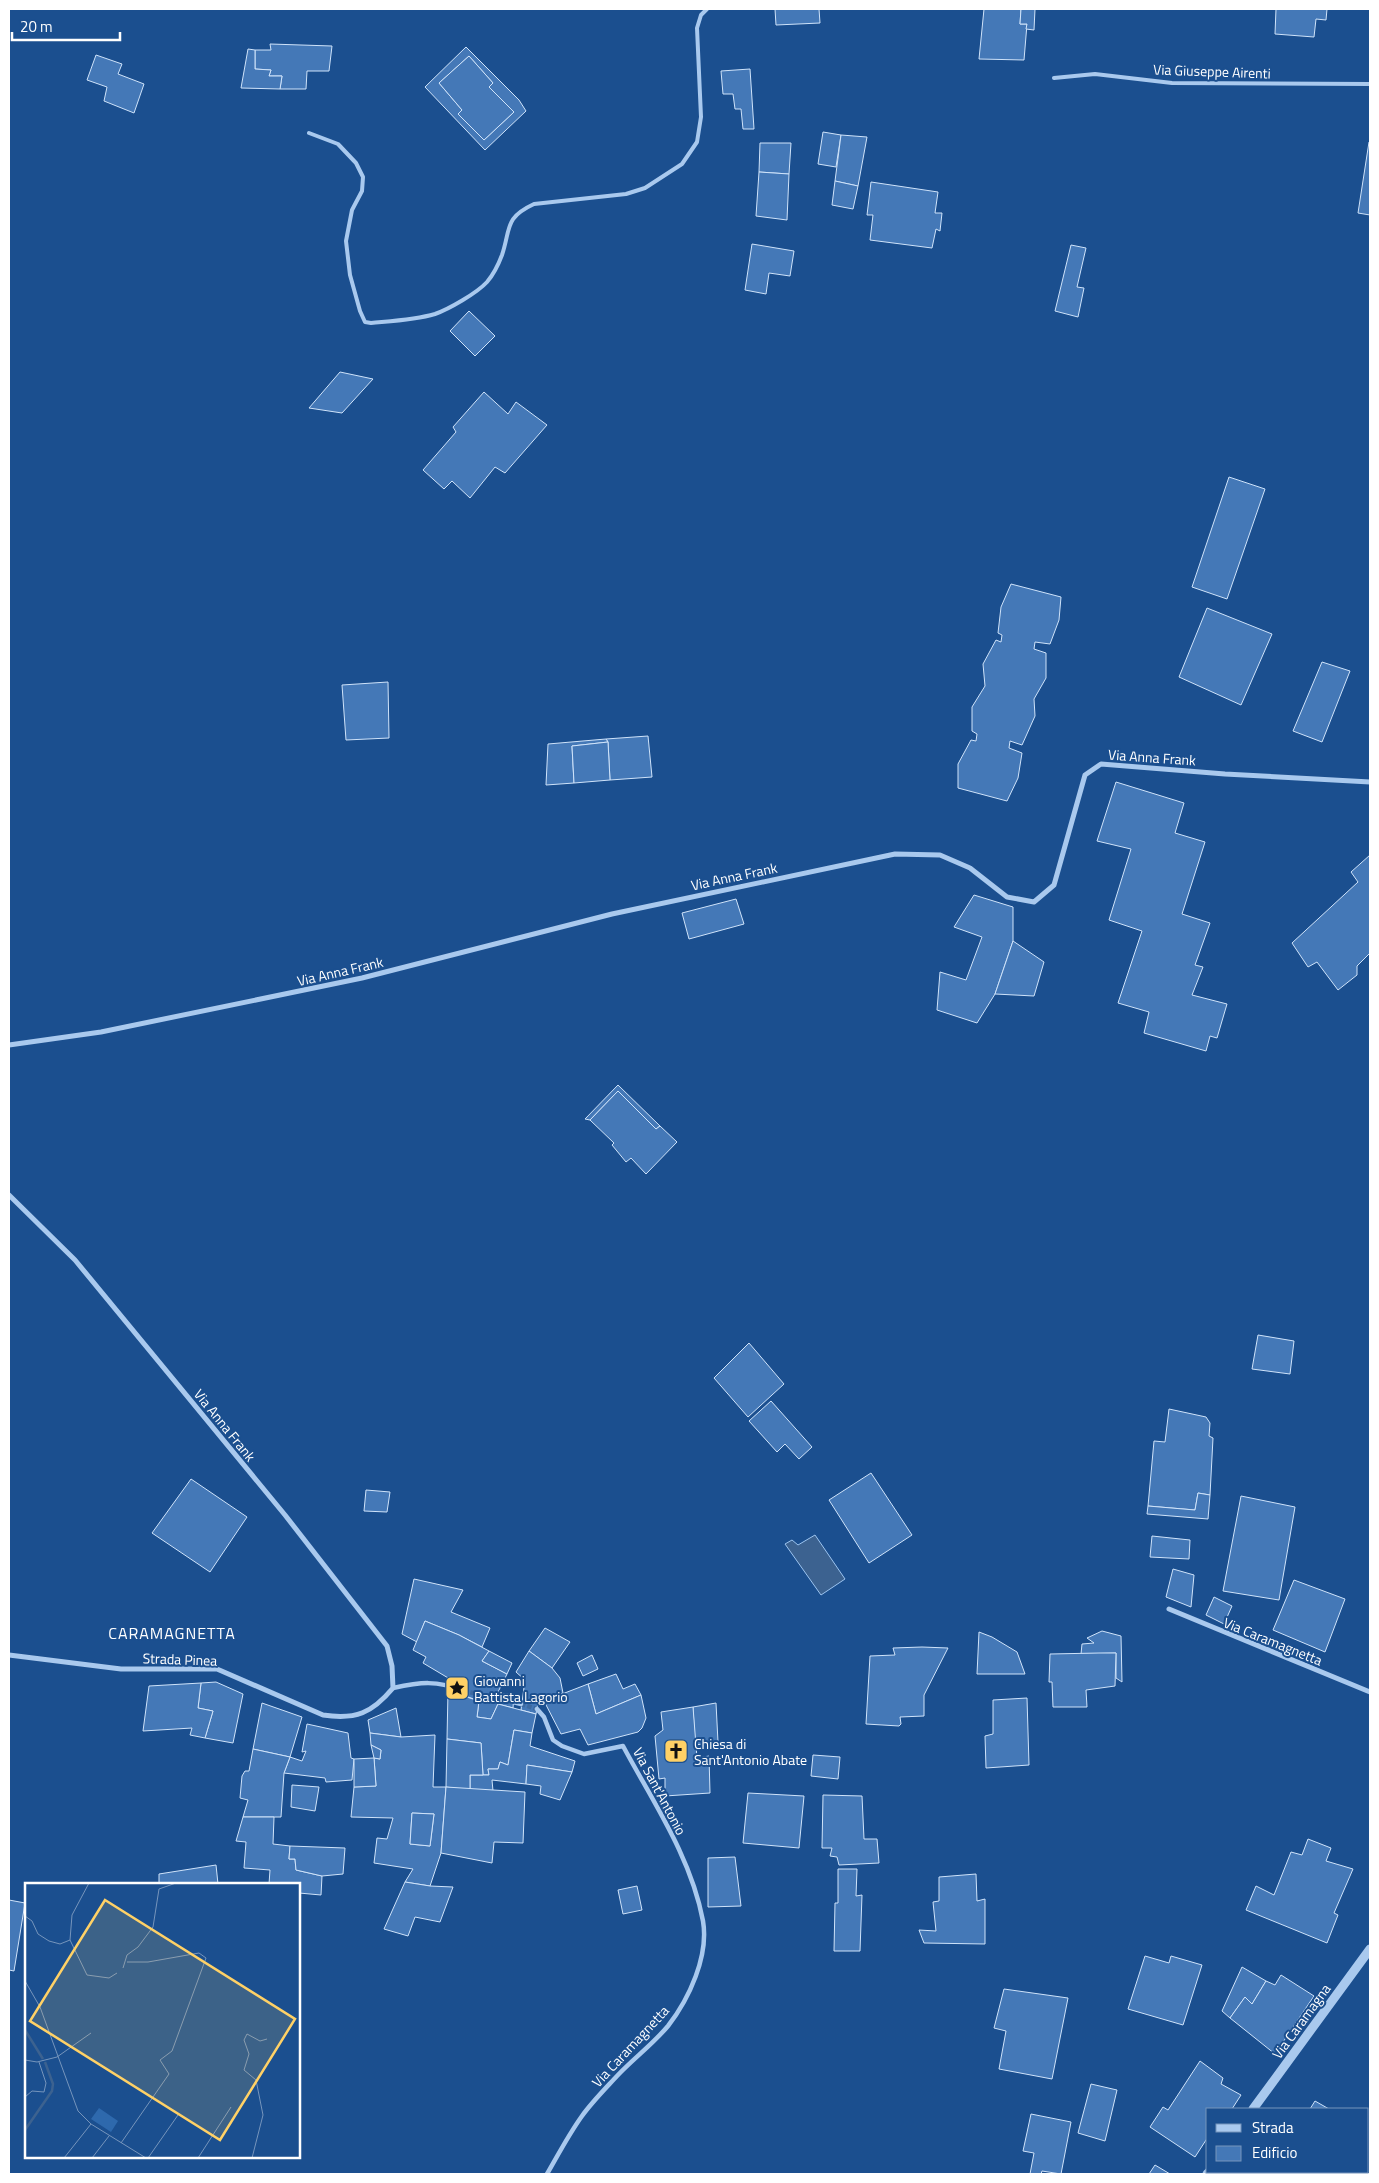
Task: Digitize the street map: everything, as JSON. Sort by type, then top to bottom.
[{"type":"street","name":"Via Anna Frank","points":[[9,1045],[101,1032],[362,978],[612,914],[895,854],[940,855],[970,868],[1007,897],[1034,902],[1054,885],[1085,776],[1101,764],[1225,774],[1370,782]]},
{"type":"street","name":"Via Anna Frank","points":[[9,1195],[75,1260],[285,1515],[387,1646],[392,1666],[393,1688]]},
{"type":"street","name":"Via Caramagnetta","points":[[1169,1609],[1370,1692]]},
{"type":"street","name":"Strada Pinea","points":[[9,1655],[121,1670],[217,1669],[324,1715],[340,1718],[356,1716],[371,1710],[393,1688]]},
{"type":"street","points":[[393,1688],[422,1682],[442,1683],[464,1691]]},
{"type":"street","points":[[513,1702],[521,1704]]},
{"type":"street","name":"Via Sant'Antonio","points":[[537,1708],[544,1717],[553,1740],[562,1746],[584,1754],[623,1746],[664,1818],[682,1855],[694,1888],[703,1922]]},
{"type":"street","name":"Via Caramagnetta","points":[[546,2174],[582,2116],[617,2075],[667,2026],[683,2004],[699,1965],[703,1922]]},
{"type":"street","name":"Via Caramagna","points":[[1254,2108],[1370,1949]]},
{"type":"lane","points":[[309,133],[338,144],[356,163],[362,177],[362,191],[352,210],[346,241],[350,274],[360,312],[365,322],[413,319],[437,313],[472,294],[487,281],[502,256],[510,220],[524,208],[534,204],[626,194],[645,188],[682,164],[697,142],[701,117],[697,28],[701,15],[707,9]]},
{"type":"lane","name":"Via Giuseppe Airenti","points":[[1054,78],[1095,74],[1172,83],[1370,84]]},
{"type":"water","points":[[815,1535],[845,1579],[821,1595],[785,1544],[792,1540],[798,1545]]},
{"type":"building","points":[[775,9],[819,9],[820,23],[776,25]]},
{"type":"building","points":[[984,9],[1021,9],[1020,24],[1027,24],[1024,60],[979,59]]},
{"type":"building","points":[[1021,9],[1035,9],[1034,30],[1026,29],[1027,24],[1020,24]]},
{"type":"building","points":[[1276,9],[1327,9],[1326,20],[1316,19],[1314,37],[1275,34]]},
{"type":"building","points":[[270,44],[332,46],[329,71],[307,71],[306,89],[280,89],[282,76],[269,76],[271,70],[255,69],[255,50],[271,50]]},
{"type":"building","points":[[466,47],[519,100],[526,111],[485,150],[425,87]],"holes":[[[469,56],[493,83],[489,87],[514,112],[484,140],[458,114],[462,110],[439,83]]]},
{"type":"building","points":[[248,49],[255,50],[255,69],[271,70],[269,76],[282,76],[280,89],[241,88]]},
{"type":"building","points":[[96,55],[122,64],[118,74],[144,84],[134,113],[104,101],[107,87],[87,80]]},
{"type":"building","points":[[469,56],[493,83],[489,87],[514,112],[484,140],[458,114],[462,110],[439,83]]},
{"type":"building","points":[[750,69],[754,129],[743,129],[741,109],[735,109],[733,94],[723,94],[721,71]]},
{"type":"building","points":[[823,132],[841,135],[836,167],[818,164]]},
{"type":"building","points":[[841,135],[867,137],[858,186],[835,181]]},
{"type":"building","points":[[1370,142],[1370,215],[1358,213]]},
{"type":"building","points":[[760,143],[791,143],[789,174],[759,172]]},
{"type":"building","points":[[759,172],[789,174],[787,220],[756,216]]},
{"type":"building","points":[[835,181],[858,186],[853,209],[832,205]]},
{"type":"building","points":[[871,182],[938,192],[935,213],[942,213],[940,231],[936,229],[932,248],[870,240],[873,215],[867,215]]},
{"type":"building","points":[[752,244],[794,251],[790,276],[769,273],[766,294],[745,290]]},
{"type":"building","points":[[1071,245],[1086,248],[1077,287],[1084,288],[1078,317],[1055,311]]},
{"type":"building","points":[[469,311],[495,336],[475,356],[450,331]]},
{"type":"building","points":[[340,372],[373,379],[342,413],[309,408]]},
{"type":"building","points":[[484,392],[508,414],[516,402],[547,425],[505,473],[495,467],[470,498],[452,481],[444,489],[423,470],[456,432],[453,427]]},
{"type":"building","points":[[1229,477],[1265,489],[1227,599],[1192,587]]},
{"type":"building","points":[[1011,584],[1061,597],[1059,620],[1050,644],[1035,642],[1034,649],[1046,653],[1046,678],[1034,699],[1035,716],[1022,745],[1010,741],[1009,748],[1022,753],[1018,778],[1007,801],[958,788],[958,764],[971,740],[976,741],[977,734],[972,731],[972,707],[985,686],[983,664],[996,640],[1001,642],[1002,635],[998,633],[1001,607]]},
{"type":"building","points":[[1207,608],[1272,634],[1241,705],[1179,677]]},
{"type":"building","points":[[1322,662],[1350,671],[1322,742],[1293,731]]},
{"type":"building","points":[[388,682],[389,738],[346,740],[342,685]]},
{"type":"building","points":[[648,736],[652,777],[610,780],[608,742],[606,739]]},
{"type":"building","points":[[606,739],[608,742],[572,746],[574,783],[546,785],[548,744]]},
{"type":"building","points":[[608,742],[610,780],[574,783],[572,746]]},
{"type":"building","points":[[1116,782],[1184,803],[1175,833],[1205,842],[1182,914],[1210,923],[1195,965],[1203,967],[1192,995],[1227,1004],[1217,1038],[1210,1036],[1206,1051],[1144,1033],[1149,1012],[1118,1003],[1142,931],[1109,920],[1131,849],[1097,841]]},
{"type":"building","points":[[1370,855],[1370,953],[1357,966],[1357,975],[1338,990],[1317,962],[1308,967],[1292,943],[1358,882],[1351,872]]},
{"type":"building","points":[[974,895],[1013,907],[1013,941],[995,994],[977,1023],[937,1010],[940,972],[966,980],[982,937],[954,927]]},
{"type":"building","points":[[736,899],[744,924],[689,939],[682,913]]},
{"type":"building","points":[[1013,941],[1044,962],[1034,996],[995,994]]},
{"type":"building","points":[[618,1085],[660,1126],[656,1129],[618,1091],[590,1120],[585,1119]]},
{"type":"building","points":[[618,1091],[656,1129],[660,1126],[677,1142],[646,1174],[631,1158],[626,1162],[612,1145],[614,1143],[590,1120]]},
{"type":"building","points":[[1258,1335],[1294,1341],[1290,1374],[1252,1369]]},
{"type":"building","points":[[749,1343],[784,1384],[748,1417],[714,1378]]},
{"type":"building","points":[[771,1401],[812,1447],[799,1459],[785,1444],[777,1452],[749,1421]]},
{"type":"building","points":[[1169,1409],[1206,1417],[1210,1423],[1209,1436],[1213,1438],[1210,1495],[1198,1493],[1195,1510],[1148,1506],[1154,1441],[1165,1442]]},
{"type":"building","points":[[871,1473],[912,1535],[869,1563],[829,1500]]},
{"type":"building","points":[[191,1479],[247,1517],[210,1572],[152,1533]]},
{"type":"building","points":[[366,1490],[390,1492],[387,1512],[364,1511]]},
{"type":"building","points":[[1198,1493],[1210,1495],[1208,1519],[1147,1514],[1148,1506],[1195,1510]]},
{"type":"building","points":[[1241,1496],[1295,1507],[1279,1600],[1223,1591]]},
{"type":"building","points":[[1152,1536],[1190,1540],[1189,1559],[1150,1557]]},
{"type":"building","points":[[1173,1569],[1194,1575],[1191,1607],[1166,1597]]},
{"type":"building","points":[[414,1579],[463,1590],[451,1612],[490,1628],[482,1647],[425,1621],[417,1642],[402,1634]]},
{"type":"building","points":[[1294,1580],[1345,1599],[1325,1652],[1273,1630]]},
{"type":"building","points":[[1214,1597],[1232,1606],[1224,1624],[1206,1615]]},
{"type":"building","points":[[425,1621],[459,1635],[489,1651],[482,1661],[507,1674],[497,1694],[514,1694],[513,1708],[498,1704],[491,1719],[477,1717],[479,1701],[463,1695],[465,1688],[423,1663],[426,1657],[413,1650]]},
{"type":"building","points":[[545,1628],[570,1642],[552,1668],[529,1651]]},
{"type":"building","points":[[1102,1631],[1121,1636],[1122,1682],[1116,1678],[1116,1653],[1081,1654],[1082,1644],[1094,1643],[1087,1638]]},
{"type":"building","points":[[979,1632],[992,1637],[1017,1652],[1025,1674],[977,1674]]},
{"type":"building","points":[[893,1648],[948,1648],[924,1695],[924,1716],[900,1717],[901,1724],[899,1726],[866,1724],[870,1656],[895,1655]]},
{"type":"building","points":[[489,1651],[512,1663],[507,1674],[482,1661]]},
{"type":"building","points":[[529,1651],[552,1668],[560,1678],[563,1693],[538,1703],[536,1714],[521,1710],[525,1680],[516,1672]]},
{"type":"building","points":[[1116,1653],[1115,1686],[1086,1690],[1087,1707],[1053,1707],[1052,1682],[1049,1682],[1050,1654]]},
{"type":"building","points":[[592,1655],[598,1669],[583,1676],[577,1663]]},
{"type":"building","points":[[616,1674],[623,1689],[635,1684],[641,1695],[596,1714],[588,1684]]},
{"type":"building","points":[[216,1682],[243,1694],[233,1743],[205,1738],[213,1711],[198,1708],[201,1683]]},
{"type":"building","points":[[201,1683],[198,1708],[213,1711],[205,1738],[190,1735],[192,1728],[143,1731],[149,1686]]},
{"type":"building","points":[[588,1684],[596,1714],[641,1695],[646,1718],[642,1728],[638,1732],[588,1745],[580,1729],[561,1734],[544,1701]]},
{"type":"building","points":[[448,1691],[479,1701],[477,1717],[491,1719],[498,1704],[536,1714],[532,1733],[514,1730],[508,1765],[500,1762],[498,1769],[488,1769],[489,1775],[483,1775],[481,1743],[447,1739]]},
{"type":"building","points":[[1027,1698],[1029,1765],[986,1768],[985,1736],[993,1734],[993,1700]]},
{"type":"building","points":[[262,1703],[302,1717],[290,1757],[253,1749]]},
{"type":"building","points":[[716,1703],[718,1742],[695,1745],[693,1707]]},
{"type":"building","name":"Chiesa di Sant'Antonio Abate","points":[[693,1707],[697,1758],[709,1756],[710,1793],[665,1796],[665,1778],[659,1779],[655,1736],[663,1730],[661,1712]]},
{"type":"building","points":[[396,1708],[401,1737],[370,1733],[368,1720]]},
{"type":"building","points":[[307,1724],[348,1733],[351,1758],[354,1759],[352,1780],[326,1782],[325,1778],[284,1773],[290,1757],[302,1761],[306,1751],[302,1752]]},
{"type":"building","points":[[514,1730],[532,1733],[530,1746],[575,1761],[572,1772],[527,1765],[526,1784],[492,1780],[493,1791],[470,1790],[470,1775],[489,1775],[488,1769],[498,1769],[500,1762],[508,1765]]},
{"type":"building","points":[[370,1733],[401,1737],[435,1735],[433,1787],[446,1787],[441,1853],[430,1886],[405,1882],[413,1869],[374,1863],[377,1838],[387,1839],[393,1818],[351,1817],[354,1787],[376,1786],[374,1758],[380,1759],[381,1750],[371,1745]],"holes":[[[412,1813],[434,1814],[430,1846],[410,1844]]]},
{"type":"building","points":[[447,1739],[481,1743],[483,1775],[470,1775],[470,1790],[446,1787]]},
{"type":"building","points":[[371,1745],[381,1750],[380,1759],[374,1758]]},
{"type":"building","points":[[253,1749],[290,1757],[284,1773],[281,1817],[243,1817],[248,1800],[240,1798],[242,1776],[245,1771],[249,1771]]},
{"type":"building","points":[[813,1755],[840,1757],[838,1779],[811,1776]]},
{"type":"building","points":[[374,1758],[376,1786],[354,1787],[354,1759]]},
{"type":"building","points":[[527,1765],[572,1772],[560,1800],[540,1794],[541,1786],[526,1784]]},
{"type":"building","points":[[292,1785],[319,1787],[315,1811],[291,1807]]},
{"type":"building","points":[[446,1787],[525,1792],[523,1843],[494,1842],[492,1863],[441,1853]]},
{"type":"building","points":[[748,1793],[804,1796],[799,1848],[743,1843]]},
{"type":"building","points":[[823,1795],[862,1796],[864,1839],[877,1839],[879,1863],[839,1865],[837,1857],[830,1856],[832,1848],[822,1848]]},
{"type":"building","points":[[412,1813],[434,1814],[430,1846],[410,1844]]},
{"type":"building","points":[[243,1817],[274,1817],[273,1844],[290,1846],[289,1859],[295,1859],[296,1870],[322,1876],[321,1895],[300,1893],[300,1883],[269,1883],[270,1870],[244,1868],[246,1842],[236,1841]]},
{"type":"building","points":[[1308,1839],[1331,1848],[1326,1861],[1353,1869],[1334,1913],[1338,1915],[1327,1943],[1246,1910],[1256,1886],[1274,1895],[1291,1852],[1302,1855]]},
{"type":"building","points":[[290,1846],[345,1848],[343,1874],[322,1876],[296,1870],[295,1859],[289,1859]]},
{"type":"building","points":[[735,1857],[741,1906],[708,1907],[708,1858]]},
{"type":"building","points":[[216,1865],[218,1883],[159,1883],[159,1874]]},
{"type":"building","points":[[838,1869],[857,1869],[856,1896],[862,1895],[860,1951],[834,1951],[835,1903],[838,1903]]},
{"type":"building","points":[[976,1874],[977,1901],[985,1899],[985,1944],[924,1943],[919,1930],[936,1931],[933,1902],[939,1901],[939,1877]]},
{"type":"building","points":[[405,1882],[453,1887],[440,1922],[415,1917],[408,1936],[384,1929]]},
{"type":"building","points":[[637,1886],[642,1910],[623,1914],[618,1890]]},
{"type":"building","points":[[9,1900],[25,1903],[14,1971],[9,1970]]},
{"type":"building","points":[[1145,1956],[1169,1963],[1171,1956],[1202,1965],[1183,2025],[1128,2009]]},
{"type":"building","points":[[1242,1967],[1266,1981],[1252,2004],[1245,1997],[1230,2018],[1222,2011]]},
{"type":"building","points":[[1281,1975],[1314,1996],[1275,2054],[1230,2018],[1245,1997],[1252,2004],[1266,1981],[1275,1985]]},
{"type":"building","points":[[1004,1989],[1068,1998],[1052,2079],[999,2069],[1006,2031],[994,2028]]},
{"type":"building","points":[[1200,2061],[1223,2078],[1221,2084],[1241,2095],[1233,2108],[1206,2108],[1206,2140],[1195,2157],[1150,2127],[1163,2107],[1168,2110]]},
{"type":"building","points":[[1091,2084],[1117,2090],[1105,2141],[1078,2133]]},
{"type":"building","points":[[1315,2101],[1327,2108],[1311,2108]]},
{"type":"building","points":[[1031,2114],[1071,2122],[1061,2174],[1042,2171],[1041,2174],[1030,2174],[1034,2153],[1023,2151]]},
{"type":"building","points":[[1155,2165],[1170,2174],[1149,2174]]},
{"type":"tunnel","points":[[464,1691],[513,1702]]},
{"type":"tunnel","points":[[521,1704],[537,1709]]},
{"type":"place","name":"Giovanni Battista Lagorio","points":[[457,1688]]},
{"type":"place","name":"Chiesa di Sant'Antonio Abate","points":[[676,1751]]},
{"type":"district","name":"CARAMAGNETTA","points":[[172,1633]]}]
